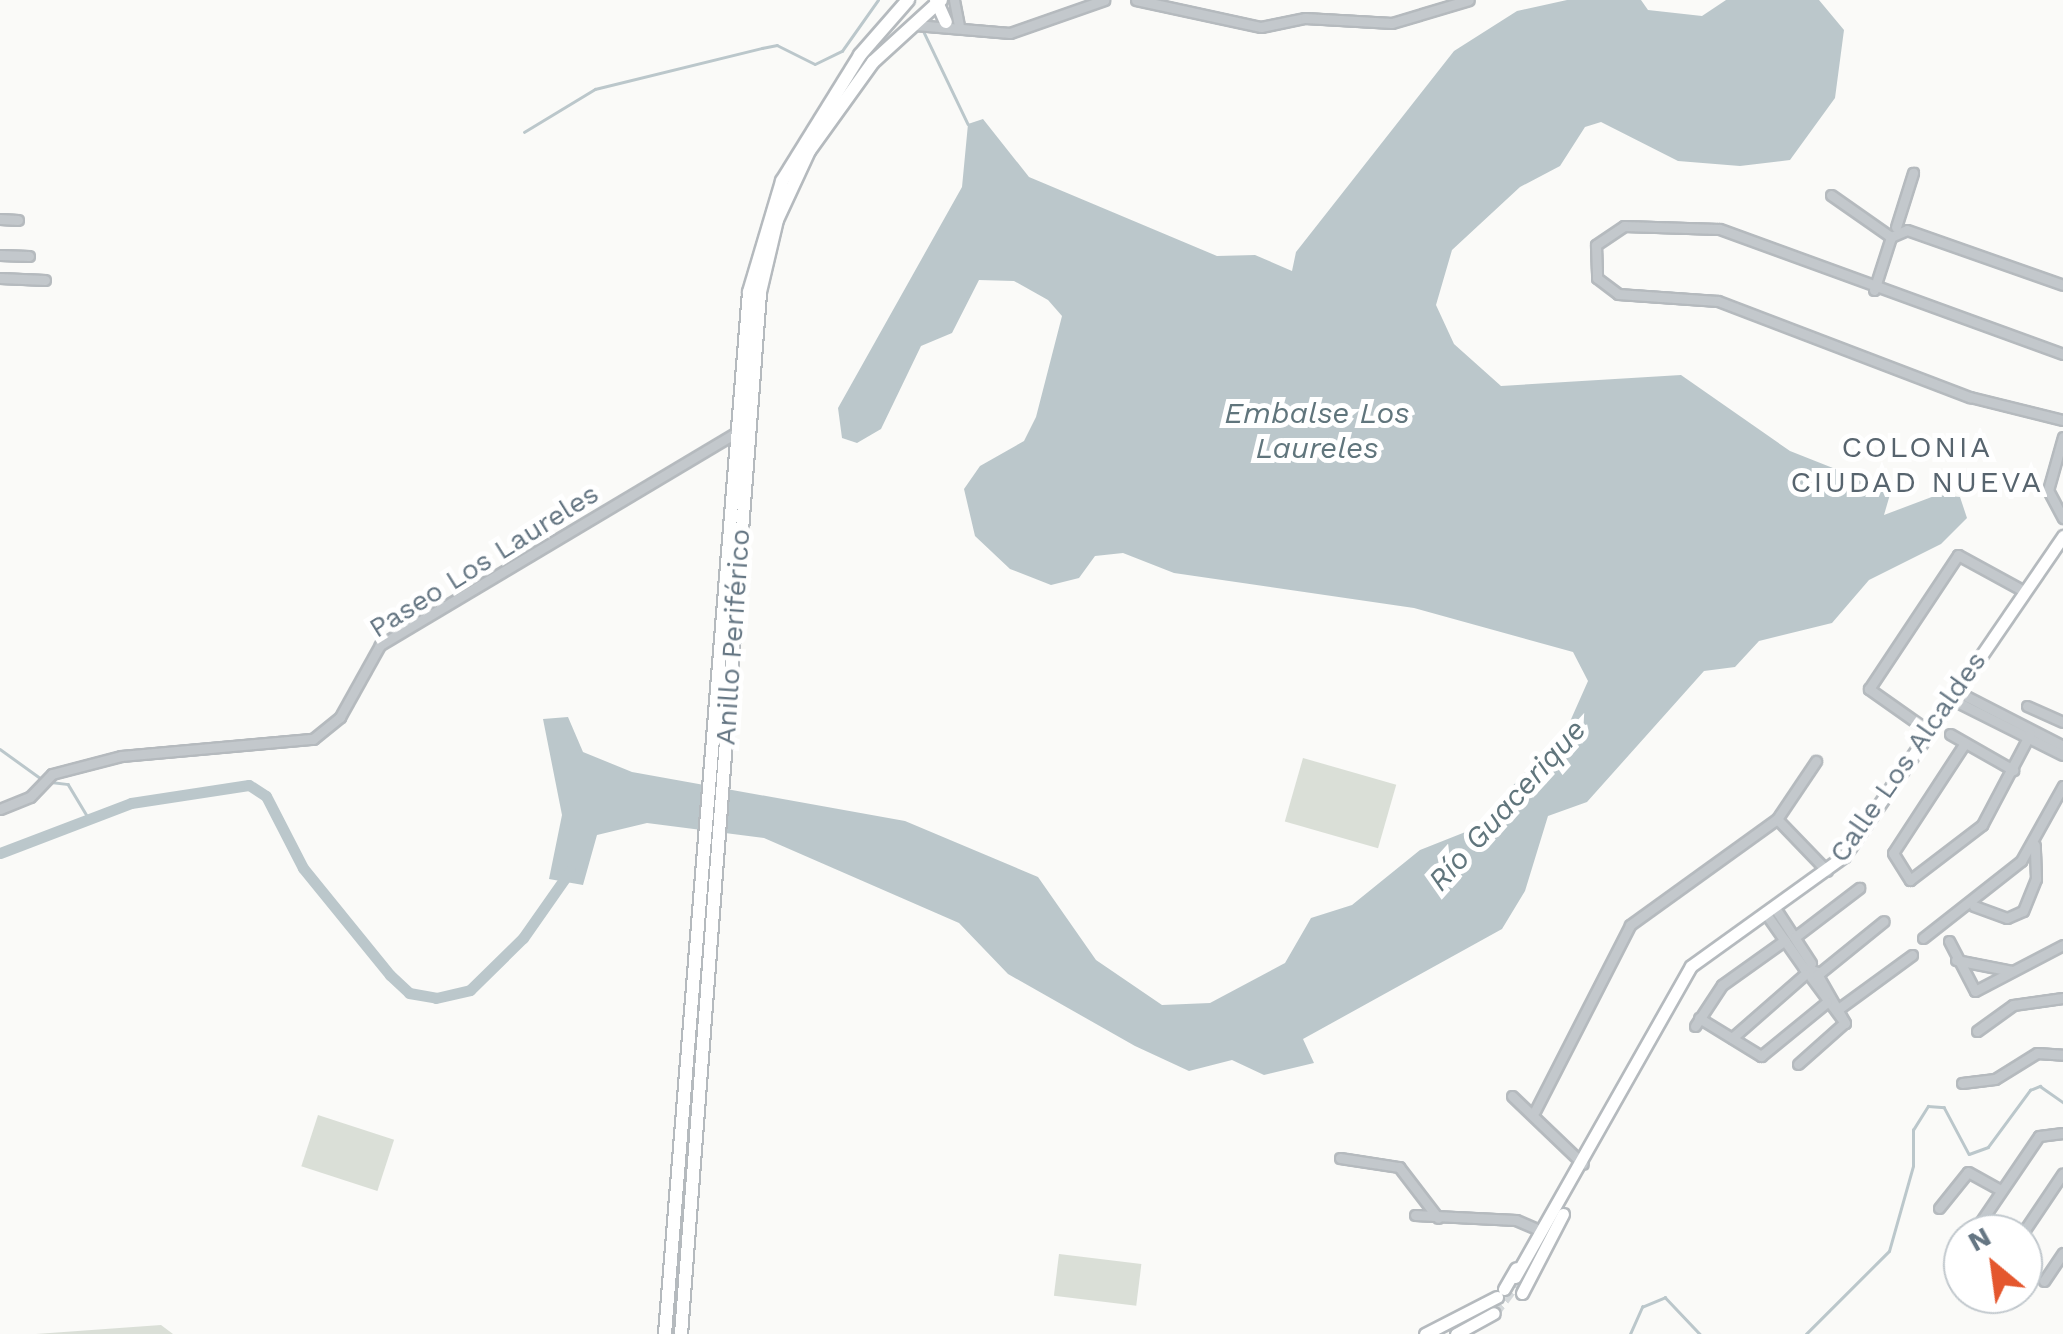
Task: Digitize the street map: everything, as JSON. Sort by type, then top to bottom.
[{"type":"highway","name":"Anillo Periférico","points":[[681,1334],[718,757],[734,434],[766,217],[860,54],[908,0]]},
{"type":"highway","name":"Anillo Periférico","points":[[718,757],[760,292],[777,220],[809,151],[904,29],[937,1]]},
{"type":"highway","points":[[937,1],[946,22]]},
{"type":"highway","name":"Anillo Periférico","points":[[665,1334],[710,874]]},
{"type":"main road","name":"Calle Los Alcaldes","points":[[1720,944],[1696,970],[1570,1196],[1517,1278],[1691,966],[1720,944],[1828,871],[1930,732],[2022,590],[2063,536]]},
{"type":"main road","points":[[1425,1334],[1500,1293],[1576,1177]]},
{"type":"main road","points":[[1522,1293],[1570,1196]]},
{"type":"main road","points":[[1437,1334],[1495,1312]]},
{"type":"main road","points":[[1456,1334],[1495,1312]]},
{"type":"main road","points":[[1468,1334],[1495,1312]]},
{"type":"street","points":[[954,0],[961,27]]},
{"type":"street","points":[[904,29],[946,22],[961,27],[1023,31],[1104,0]]},
{"type":"street","points":[[1136,0],[1260,27],[1306,18],[1392,23],[1469,0]]},
{"type":"street","points":[[1874,290],[1914,173]]},
{"type":"street","points":[[1832,195],[1894,232],[2063,285]]},
{"type":"street","points":[[0,219],[18,220]]},
{"type":"street","points":[[2063,354],[1874,290],[1718,229],[1624,226],[1596,245],[1593,262],[1618,294],[1718,301],[1970,397],[2063,420]]},
{"type":"street","points":[[0,255],[28,256]]},
{"type":"street","points":[[0,278],[46,280]]},
{"type":"street","name":"Paseo Los Laureles","points":[[0,808],[52,774],[120,756],[313,738],[340,716],[380,645],[734,434]]},
{"type":"street","points":[[2063,438],[2048,490],[2063,518]]},
{"type":"street","points":[[1930,732],[1868,688],[1958,555],[2022,590]]},
{"type":"street","points":[[1954,695],[2063,755]]},
{"type":"street","points":[[2027,706],[2063,722],[2059,744],[2029,738]]},
{"type":"street","points":[[1950,734],[2013,770]]},
{"type":"street","points":[[1965,743],[1892,853],[1906,878],[1968,840],[2029,738]]},
{"type":"street","points":[[1583,1164],[1540,1130],[1535,1111],[1630,925],[1776,819],[1816,760]]},
{"type":"street","points":[[1923,938],[1974,906],[2035,843],[2063,786]]},
{"type":"street","points":[[1776,819],[1828,871]]},
{"type":"street","points":[[1974,906],[2007,918],[2023,911],[2036,879],[2035,843]]},
{"type":"street","points":[[1827,1002],[1764,1055],[1697,1022],[1734,973],[1790,939],[1859,888]]},
{"type":"street","points":[[1770,910],[1841,1008],[1843,1024]]},
{"type":"street","points":[[1732,1038],[1811,971],[1884,921]]},
{"type":"street","points":[[1949,941],[1975,992],[2063,945]]},
{"type":"street","points":[[1841,1008],[1912,955]]},
{"type":"street","points":[[1956,960],[2012,971]]},
{"type":"street","points":[[1811,971],[1843,1024]]},
{"type":"street","points":[[1977,1031],[2013,1005],[2063,998]]},
{"type":"street","points":[[1798,1064],[1843,1024]]},
{"type":"street","points":[[1962,1083],[1995,1078],[2037,1054],[2063,1055]]},
{"type":"street","points":[[1512,1096],[1535,1111]]},
{"type":"street","points":[[1985,1214],[2048,1132],[2063,1134]]},
{"type":"street","points":[[1340,1158],[1399,1167],[1438,1218]]},
{"type":"street","points":[[1939,1208],[1968,1172],[2001,1190]]},
{"type":"street","points":[[2035,1214],[2063,1173]]},
{"type":"street","points":[[1416,1215],[1516,1220],[1539,1230]]},
{"type":"street","points":[[2044,1281],[2063,1253]]},
{"type":"shaded area","points":[[1303,758],[1396,785],[1378,848],[1285,821]]},
{"type":"shaded area","points":[[318,1115],[394,1140],[377,1191],[301,1166]]},
{"type":"shaded area","points":[[1059,1254],[1141,1264],[1136,1306],[1054,1296]]},
{"type":"shaded area","points":[[161,1325],[173,1334],[36,1334]]},
{"type":"water","name":"Embalse Los Laureles","points":[[1567,0],[1641,0],[1648,10],[1702,16],[1726,0],[1819,0],[1844,30],[1835,98],[1790,160],[1740,166],[1678,161],[1601,122],[1585,127],[1560,166],[1520,187],[1452,250],[1436,305],[1454,344],[1501,386],[1681,375],[1790,451],[1891,491],[1884,515],[1937,495],[1960,497],[1967,518],[1941,544],[1869,580],[1832,623],[1759,641],[1735,667],[1704,671],[1587,802],[1548,816],[1525,891],[1502,929],[1303,1039],[1314,1063],[1264,1075],[1232,1060],[1189,1071],[1135,1046],[1008,974],[959,923],[764,838],[647,823],[597,835],[583,885],[549,879],[562,815],[543,719],[568,717],[583,752],[632,772],[905,821],[1038,877],[1096,960],[1162,1005],[1210,1003],[1285,963],[1311,918],[1352,905],[1420,850],[1473,829],[1568,726],[1588,681],[1573,652],[1414,608],[1174,573],[1123,553],[1095,556],[1079,578],[1051,585],[1010,569],[975,536],[964,489],[980,466],[1024,441],[1036,417],[1062,316],[1048,300],[1014,281],[979,280],[952,333],[921,346],[881,429],[857,443],[842,438],[838,408],[962,187],[968,124],[983,119],[1029,177],[1217,256],[1255,255],[1292,271],[1296,252],[1454,51],[1517,11]]},
{"type":"waterway","points":[[524,132],[595,89],[762,48],[777,45],[815,64],[842,51],[878,0]]},
{"type":"waterway","points":[[923,30],[968,124]]},
{"type":"waterway","points":[[0,749],[43,780]]},
{"type":"waterway","points":[[51,782],[68,784],[87,816]]},
{"type":"waterway","name":"Río Guacerique","points":[[0,853],[131,803],[249,785],[266,796],[303,868],[390,975],[409,993],[436,998],[470,990],[523,938],[570,871]]},
{"type":"waterway","points":[[1806,1334],[1889,1251],[1913,1166],[1913,1130],[1928,1106],[1944,1107],[1969,1154],[1988,1147],[2030,1090],[2040,1086],[2063,1102]]},
{"type":"waterway","points":[[1630,1334],[1642,1307],[1665,1297],[1700,1334]]},
{"type":"tunnel","points":[[1494,1313],[1519,1279]]},
{"type":"district","name":"COLONIA CIUDAD NUEVA","points":[[1917,464]]}]
